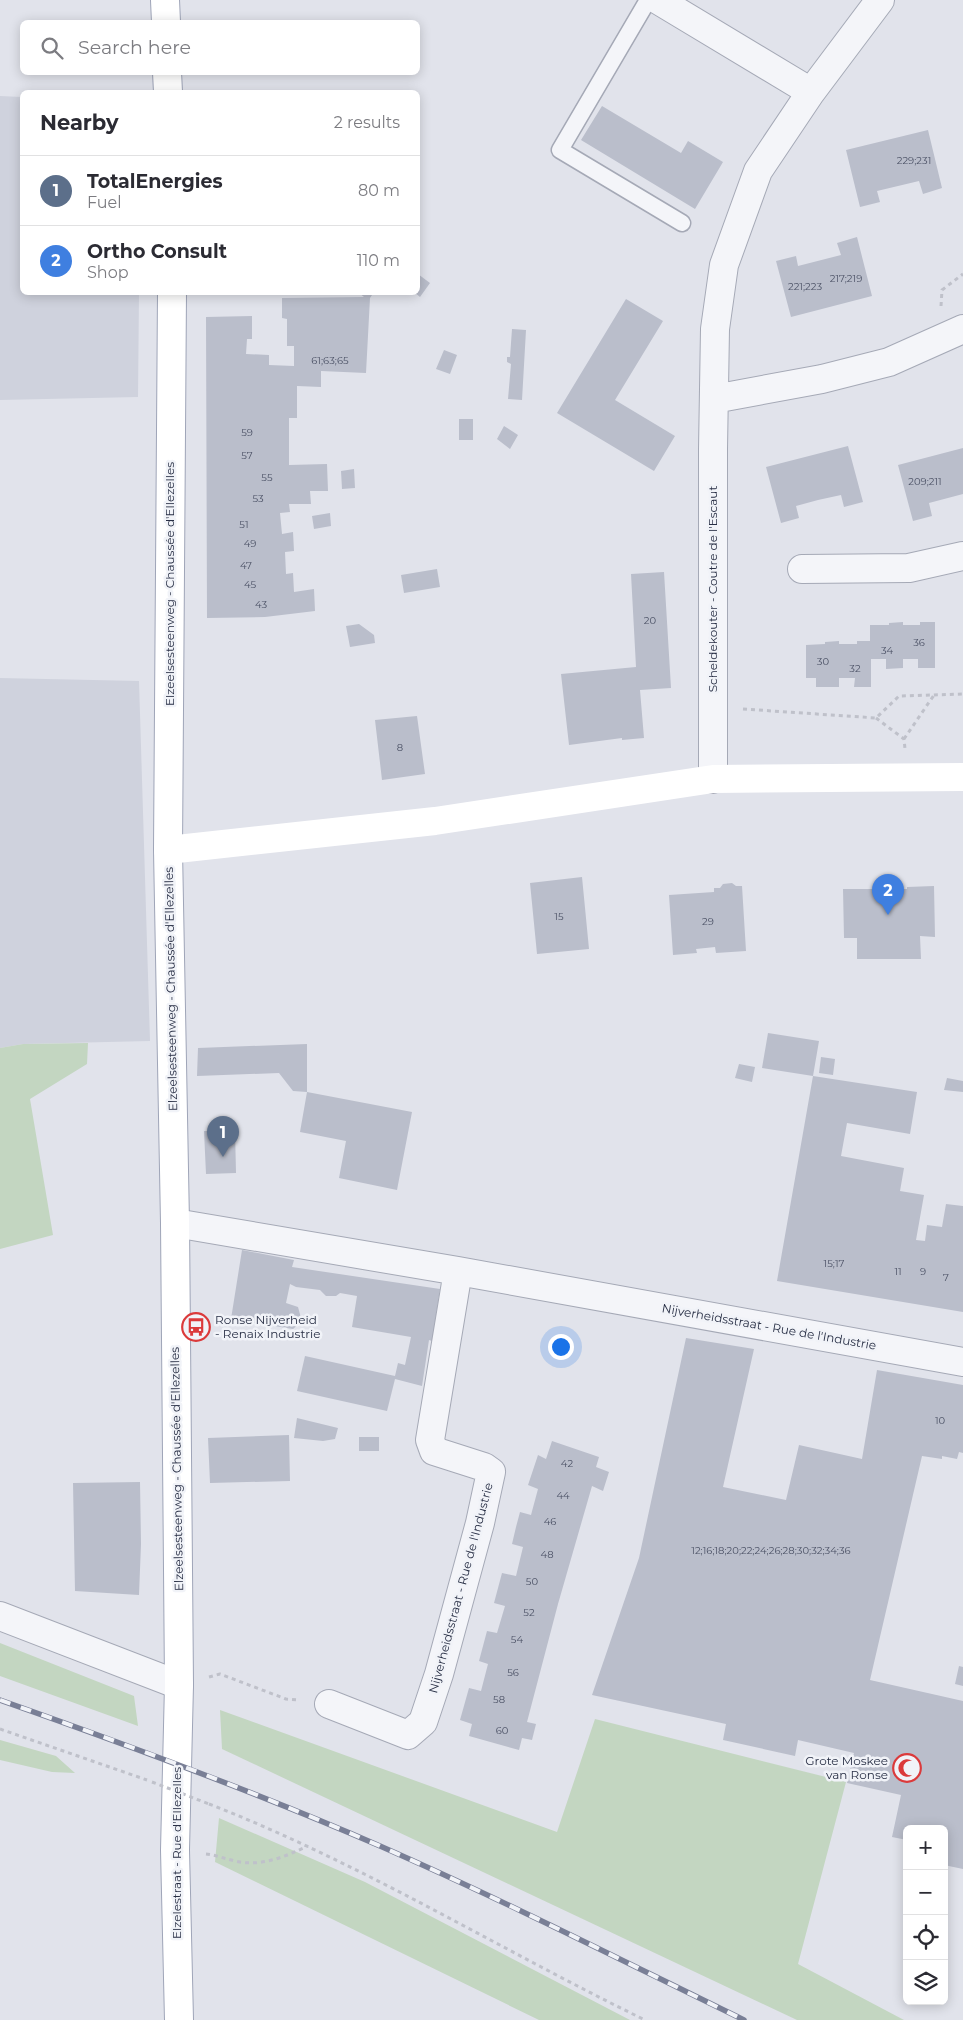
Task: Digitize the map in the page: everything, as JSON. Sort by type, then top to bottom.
[{"type":"main road","points":[[165,0],[166,20]]},
{"type":"main road","points":[[167,75],[168,90]]},
{"type":"main road","name":"Elzeelsesteenweg - Chaussée d'Ellezelles","points":[[172,295],[168,850],[175,1224],[179,1685]]},
{"type":"main road","points":[[168,850],[435,821],[713,779],[963,777]]},
{"type":"main road","name":"Elzelestraat - Rue d'Ellezelles","points":[[179,1685],[175,1850],[179,2020]]},
{"type":"street","points":[[658,0],[811,92]]},
{"type":"street","name":"Scheldekouter - Coutre de l'Escaut","points":[[713,779],[715,329],[724,265],[758,171],[811,92],[880,0]]},
{"type":"street","points":[[714,399],[822,379],[889,362],[963,329]]},
{"type":"street","points":[[802,569],[909,568],[963,556]]},
{"type":"street","name":"Nijverheidsstraat - Rue de l'Industrie","points":[[175,1224],[458,1271],[963,1362]]},
{"type":"street","name":"Nijverheidsstraat - Rue de l'Industrie","points":[[329,1704],[408,1735],[423,1722],[439,1674],[480,1523],[491,1472],[484,1467],[434,1451],[430,1440],[458,1271]]},
{"type":"street","points":[[0,1616],[179,1685]]},
{"type":"lane","points":[[648,0],[560,150],[682,223]]},
{"type":"path","points":[[876,718],[899,696],[963,694]]},
{"type":"path","points":[[909,777],[904,739],[934,695]]},
{"type":"path","points":[[713,707],[876,718],[904,739]]},
{"type":"path","points":[[179,1685],[220,1674],[286,1699],[329,1704]]},
{"type":"path","points":[[0,1729],[210,1804],[308,1846],[351,1866],[515,1954],[645,2020]]},
{"type":"path","points":[[216,1855],[239,1862],[265,1862],[308,1846]]},
{"type":"shaded area","points":[[0,96],[20,97],[20,295],[139,295],[138,397],[0,400]]},
{"type":"shaded area","points":[[0,678],[139,681],[150,1041],[23,1044],[0,1048]]},
{"type":"green space","points":[[88,1043],[87,1064],[30,1099],[53,1235],[0,1249],[0,1048],[23,1044]]},
{"type":"green space","points":[[0,1643],[134,1696],[138,1726],[0,1676]]},
{"type":"green space","points":[[220,1710],[557,1832],[595,1719],[846,1782],[798,1964],[904,2020],[797,2020],[222,1749]]},
{"type":"green space","points":[[0,1740],[56,1756],[75,1773],[52,1772],[0,1760]]},
{"type":"green space","points":[[219,1818],[365,1882],[630,2020],[539,2020],[215,1862]]},
{"type":"building","points":[[602,106],[681,153],[688,141],[723,162],[695,209],[581,140]]},
{"type":"building","points":[[928,130],[942,188],[923,194],[919,181],[877,191],[880,202],[860,207],[846,150]]},
{"type":"building","points":[[857,237],[872,296],[791,317],[776,261],[796,256],[798,266],[841,255],[837,243]]},
{"type":"building","points":[[420,276],[430,283],[420,297],[418,295],[420,295]]},
{"type":"building","points":[[362,295],[372,295],[370,298],[366,373],[321,371],[321,387],[297,386],[297,418],[289,418],[289,465],[327,464],[328,491],[310,491],[311,504],[289,504],[290,512],[280,513],[282,534],[293,532],[294,551],[285,552],[286,574],[293,573],[294,592],[314,589],[315,611],[265,617],[207,618],[206,317],[252,316],[252,339],[247,339],[246,354],[269,355],[269,365],[294,366],[294,346],[287,346],[287,319],[282,318],[282,298],[364,297]]},
{"type":"building","points":[[626,299],[663,321],[615,400],[675,436],[654,471],[557,413]]},
{"type":"building","points":[[512,329],[526,330],[522,400],[508,399],[511,364],[507,362],[507,357],[510,357]]},
{"type":"building","points":[[444,350],[457,355],[450,374],[436,369]]},
{"type":"building","points":[[459,419],[473,419],[473,440],[459,440]]},
{"type":"building","points":[[504,426],[518,435],[510,449],[497,439]]},
{"type":"building","points":[[848,446],[863,502],[844,507],[841,495],[818,500],[796,506],[799,518],[781,523],[766,467]]},
{"type":"building","points":[[963,448],[963,494],[929,503],[932,516],[913,521],[898,465]]},
{"type":"building","points":[[354,469],[355,488],[342,489],[341,471]]},
{"type":"building","points":[[330,513],[331,526],[314,529],[312,516]]},
{"type":"building","points":[[437,569],[440,587],[404,593],[401,575]]},
{"type":"building","points":[[664,572],[671,688],[640,690],[644,738],[622,740],[622,738],[569,745],[561,674],[636,667],[631,574]]},
{"type":"building","points":[[903,622],[903,625],[920,625],[920,622],[935,622],[935,668],[918,668],[918,659],[903,659],[903,668],[886,669],[886,659],[871,659],[871,687],[854,687],[855,678],[839,678],[839,687],[816,687],[816,678],[806,678],[806,645],[839,641],[839,644],[857,644],[857,641],[870,641],[870,625],[889,625],[889,623]]},
{"type":"building","points":[[359,624],[374,635],[375,643],[350,647],[346,626]]},
{"type":"building","points":[[417,716],[425,774],[382,780],[375,720]]},
{"type":"building","points":[[582,877],[589,949],[537,954],[530,883]]},
{"type":"building","points":[[732,883],[736,886],[742,886],[746,951],[716,953],[715,947],[696,949],[697,953],[673,955],[669,895],[714,892],[714,888],[720,888],[723,884]]},
{"type":"building","points":[[934,886],[935,937],[920,936],[921,959],[857,959],[857,938],[844,938],[843,889],[907,889],[907,887]]},
{"type":"building","points":[[768,1033],[819,1041],[813,1076],[762,1068]]},
{"type":"building","points":[[307,1044],[307,1092],[293,1091],[279,1073],[197,1076],[198,1048]]},
{"type":"building","points":[[821,1057],[835,1059],[833,1075],[819,1073]]},
{"type":"building","points":[[739,1064],[755,1067],[752,1082],[735,1078]]},
{"type":"building","points":[[813,1076],[917,1092],[910,1134],[847,1123],[841,1156],[904,1168],[900,1191],[924,1195],[916,1240],[925,1241],[927,1225],[942,1227],[946,1204],[963,1206],[963,1312],[777,1281]]},
{"type":"building","points":[[947,1078],[963,1081],[963,1092],[944,1090]]},
{"type":"building","points":[[307,1092],[412,1112],[397,1190],[339,1178],[346,1141],[300,1132]]},
{"type":"building","points":[[235,1130],[236,1173],[206,1174],[204,1131]]},
{"type":"building","points":[[242,1250],[294,1260],[292,1267],[440,1289],[432,1341],[429,1340],[422,1386],[395,1379],[387,1411],[297,1391],[305,1356],[395,1376],[398,1363],[405,1365],[411,1337],[352,1327],[357,1296],[340,1293],[336,1296],[326,1296],[320,1290],[296,1287],[290,1284],[286,1303],[298,1307],[301,1318],[299,1324],[293,1329],[231,1319]]},
{"type":"building","points":[[686,1338],[754,1349],[723,1487],[786,1500],[799,1445],[862,1459],[877,1370],[963,1385],[963,1453],[959,1452],[957,1459],[942,1456],[942,1459],[922,1456],[870,1680],[963,1701],[963,1869],[948,1866],[948,1825],[903,1825],[903,1839],[892,1837],[901,1795],[847,1783],[854,1753],[798,1740],[795,1756],[723,1740],[726,1724],[592,1695],[639,1558]]},
{"type":"building","points":[[297,1418],[338,1428],[335,1439],[323,1441],[294,1438]]},
{"type":"building","points":[[289,1435],[290,1481],[210,1483],[208,1438]]},
{"type":"building","points":[[359,1437],[379,1437],[379,1451],[359,1451]]},
{"type":"building","points":[[552,1441],[599,1457],[596,1467],[609,1472],[603,1491],[592,1486],[527,1722],[536,1724],[532,1740],[522,1738],[519,1750],[469,1736],[472,1724],[460,1720],[469,1688],[481,1691],[488,1664],[479,1661],[487,1631],[497,1633],[505,1606],[494,1603],[502,1573],[516,1576],[523,1547],[512,1544],[520,1512],[531,1515],[538,1489],[528,1485],[538,1455],[546,1459]]},
{"type":"building","points":[[140,1482],[141,1544],[139,1595],[75,1591],[73,1483]]},
{"type":"building","points":[[959,1666],[963,1667],[963,1686],[955,1684]]},
{"type":"railway","points":[[0,1700],[192,1770],[380,1846],[517,1909],[744,2020]]},
{"type":"place","name":"Ortho Consult","points":[[888,915]]},
{"type":"place","name":"TotalEnergies","points":[[223,1157]]},
{"type":"place","name":"Ronse Nijverheid - Renaix Industrie","points":[[196,1327]]},
{"type":"place","name":"Grote Moskee van Ronse","points":[[907,1768]]}]
